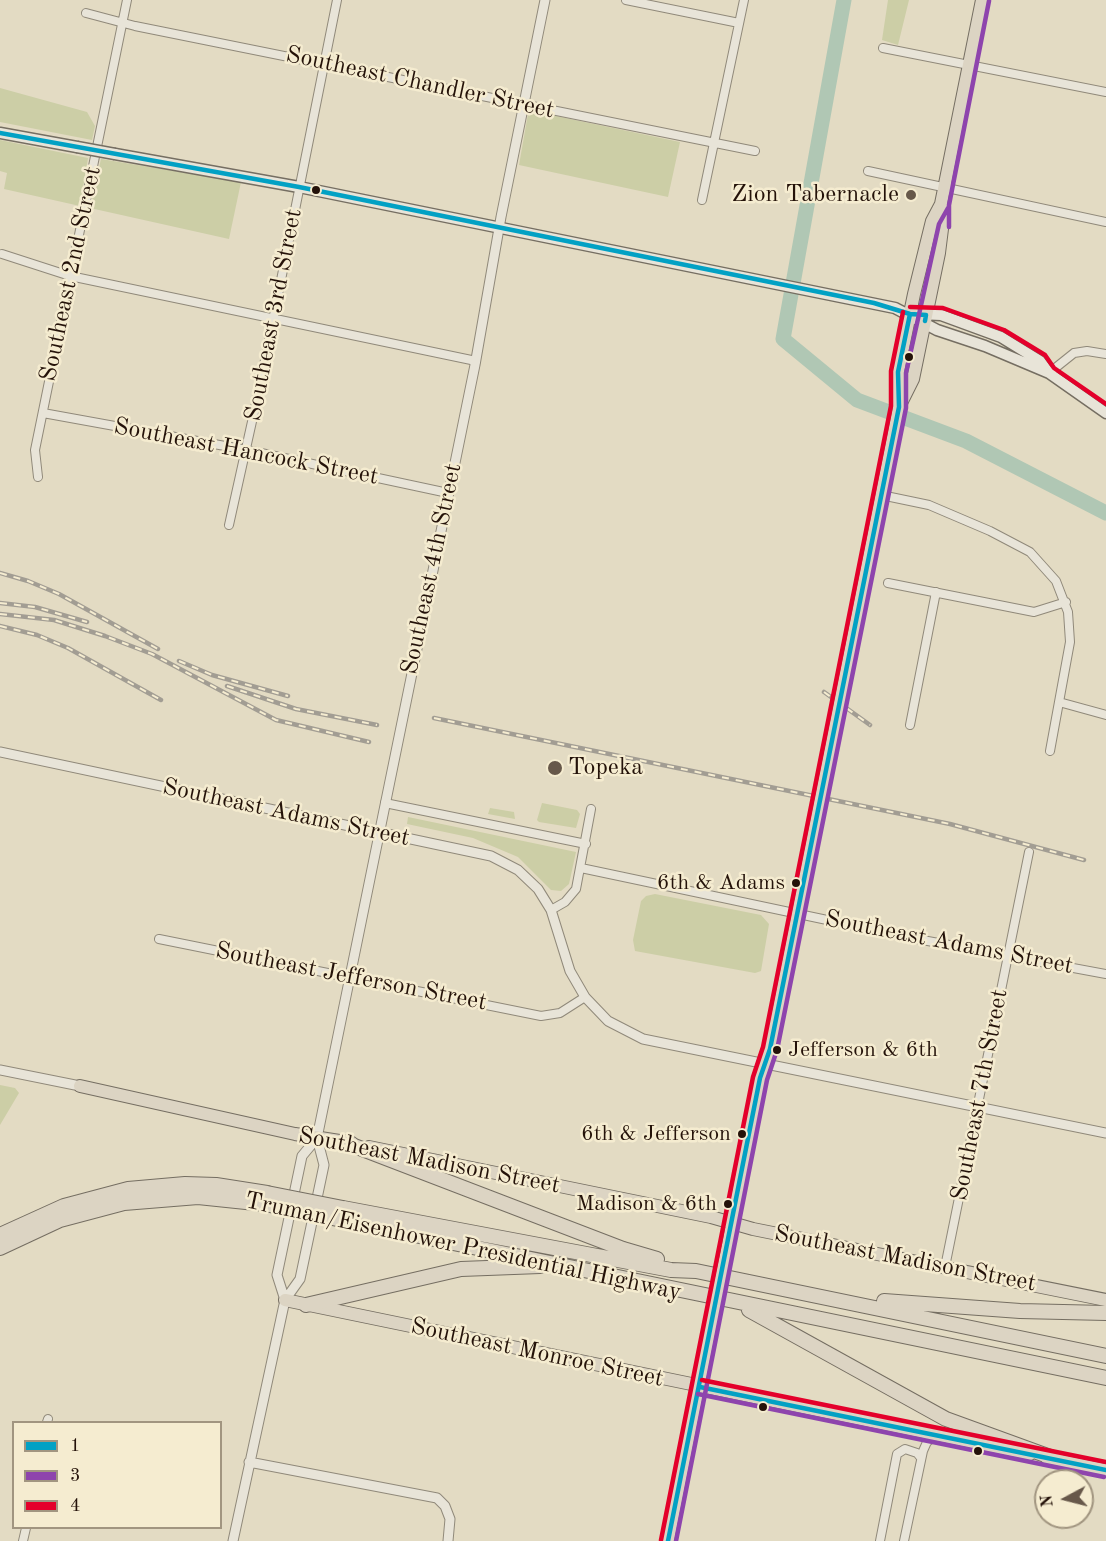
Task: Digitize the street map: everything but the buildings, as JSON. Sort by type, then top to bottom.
[{"type":"highway","points":[[344,1142],[623,1249],[696,1271]]},
{"type":"highway","name":"Truman/Eisenhower Presidential Highway","points":[[0,1235],[62,1213],[126,1196],[266,1199],[660,1268],[696,1271],[1106,1356]]},
{"type":"highway","name":"Truman/Eisenhower Presidential Highway","points":[[0,1248],[62,1213]]},
{"type":"highway","name":"Truman/Eisenhower Presidential Highway","points":[[342,1214],[561,1266],[1106,1378]]},
{"type":"highway","points":[[306,1305],[461,1269],[483,1266],[561,1266]]},
{"type":"highway","points":[[821,1297],[945,1307],[1106,1313]]},
{"type":"highway","points":[[734,1302],[946,1419],[1056,1459]]},
{"type":"main road","points":[[668,1541],[760,1078],[766,1063],[779,1007],[882,495],[899,407],[898,372],[932,221],[941,204],[982,0]]},
{"type":"main road","points":[[3,133],[299,187],[895,308],[925,319],[937,330],[985,346],[1049,373],[1106,413]]},
{"type":"main road","points":[[899,407],[913,379],[940,242],[943,221],[941,204]]},
{"type":"main road","points":[[925,319],[941,315],[994,333],[1040,361],[1049,373]]},
{"type":"main road","name":"Southeast Madison Street","points":[[80,1086],[317,1138],[1106,1300]]},
{"type":"main road","name":"Southeast Monroe Street","points":[[285,1300],[1106,1470]]},
{"type":"street","name":"Southeast 2nd Street","points":[[38,477],[35,450],[127,0]]},
{"type":"street","name":"Southeast 3rd Street","points":[[229,525],[247,450],[337,0]]},
{"type":"street","name":"Southeast 4th Street","points":[[233,1541],[285,1300],[300,1279],[324,1165],[317,1138],[476,361],[545,0]]},
{"type":"street","points":[[626,0],[739,23]]},
{"type":"street","points":[[702,200],[744,0]]},
{"type":"street","name":"Southeast Chandler Street","points":[[86,13],[123,23],[755,151]]},
{"type":"street","points":[[883,48],[1106,92]]},
{"type":"street","points":[[868,171],[1106,222]]},
{"type":"street","points":[[2,254],[70,276],[476,361]]},
{"type":"street","points":[[1049,373],[1074,354],[1087,351],[1106,354]]},
{"type":"street","name":"Southeast Hancock Street","points":[[43,413],[247,450],[448,494]]},
{"type":"street","points":[[882,495],[929,505],[990,531],[1030,552],[1051,574],[1066,602],[1070,642],[1050,751]]},
{"type":"street","points":[[888,583],[1034,612],[1066,602]]},
{"type":"street","points":[[910,725],[936,592]]},
{"type":"street","points":[[1059,702],[1106,715]]},
{"type":"street","name":"Southeast Adams Street","points":[[0,752],[491,856],[528,878],[551,910],[570,970],[585,997],[599,1014],[625,1032],[667,1046],[766,1063]]},
{"type":"street","points":[[385,803],[586,843]]},
{"type":"street","points":[[551,910],[572,896],[581,868],[591,809]]},
{"type":"street","name":"Southeast 7th Street","points":[[945,1267],[1029,852]]},
{"type":"street","name":"Southeast Adams Street","points":[[581,868],[917,939],[1009,954],[1106,974]]},
{"type":"street","name":"Southeast Jefferson Street","points":[[159,939],[542,1016],[560,1013],[585,997]]},
{"type":"street","points":[[766,1063],[1106,1133]]},
{"type":"street","name":"Southeast Madison Street","points":[[0,1070],[80,1086]]},
{"type":"street","name":"Southeast 4th Street","points":[[285,1300],[277,1275],[302,1156],[317,1138]]},
{"type":"street","points":[[904,1541],[921,1458],[927,1442],[936,1435]]},
{"type":"street","points":[[880,1541],[897,1454],[905,1449],[916,1453],[921,1458]]},
{"type":"street","points":[[249,1462],[431,1496],[447,1508],[450,1519],[448,1541]]},
{"type":"green space","points":[[888,0],[909,0],[898,45],[882,40]]},
{"type":"green space","points":[[0,88],[87,112],[95,126],[92,140],[0,122]]},
{"type":"green space","points":[[532,111],[680,142],[668,197],[519,165],[528,114]]},
{"type":"green space","points":[[0,140],[88,158],[80,206],[4,189],[7,173],[0,171]]},
{"type":"green space","points":[[101,159],[241,182],[229,239],[90,208]]},
{"type":"green space","points":[[542,803],[577,810],[580,814],[576,828],[539,822],[537,820]]},
{"type":"green space","points":[[490,808],[514,812],[515,819],[488,814]]},
{"type":"green space","points":[[408,817],[576,852],[569,884],[561,891],[551,890],[518,857],[473,838],[407,824]]},
{"type":"green space","points":[[655,894],[761,915],[769,924],[761,971],[755,973],[635,951],[633,940],[641,901],[646,896]]},
{"type":"green space","points":[[0,1085],[15,1088],[19,1093],[0,1125]]},
{"type":"waterway","points":[[844,0],[783,339],[857,400],[966,441],[1106,513]]},
{"type":"railway","points":[[0,573],[28,581],[59,594],[158,649]]},
{"type":"railway","points":[[0,603],[35,607],[87,622]]},
{"type":"railway","points":[[0,614],[54,620],[105,636],[152,654],[276,720],[369,742]]},
{"type":"railway","points":[[0,626],[37,635],[68,648],[161,700]]},
{"type":"railway","points":[[179,661],[212,675],[288,696]]},
{"type":"railway","points":[[227,686],[296,709],[377,725]]},
{"type":"railway","points":[[824,692],[870,725]]},
{"type":"railway","points":[[434,718],[950,824],[1084,860]]},
{"type":"transit line","name":"3","points":[[949,227],[949,205],[989,1]]},
{"type":"transit line","name":"1","points":[[0,133],[299,187],[874,303],[910,314],[926,315],[925,321]]},
{"type":"transit line","name":"3","points":[[676,1541],[767,1080],[777,1050],[906,408],[906,373],[939,224],[948,208]]},
{"type":"transit line","name":"4","points":[[910,307],[943,308],[1004,330],[1045,355],[1054,368],[1106,404]]},
{"type":"transit line","name":"4","points":[[661,1540],[753,1077],[763,1047],[891,406],[891,371],[903,312]]},
{"type":"transit line","name":"1","points":[[668,1541],[760,1078],[770,1049],[899,407],[898,372],[910,314]]},
{"type":"transit line","name":"4","points":[[702,1380],[1106,1462]]},
{"type":"transit line","name":"1","points":[[700,1387],[1106,1470]]},
{"type":"transit line","name":"3","points":[[698,1394],[1104,1477]]},
{"type":"place","name":"Zion Tabernacle","points":[[911,195]]},
{"type":"place","name":"Topeka","points":[[555,768]]},
{"type":"place","name":"6th & Adams","points":[[796,883]]},
{"type":"place","name":"Jefferson & 6th","points":[[777,1050]]},
{"type":"place","name":"6th & Jefferson","points":[[742,1134]]},
{"type":"place","name":"Madison & 6th","points":[[728,1204]]}]
